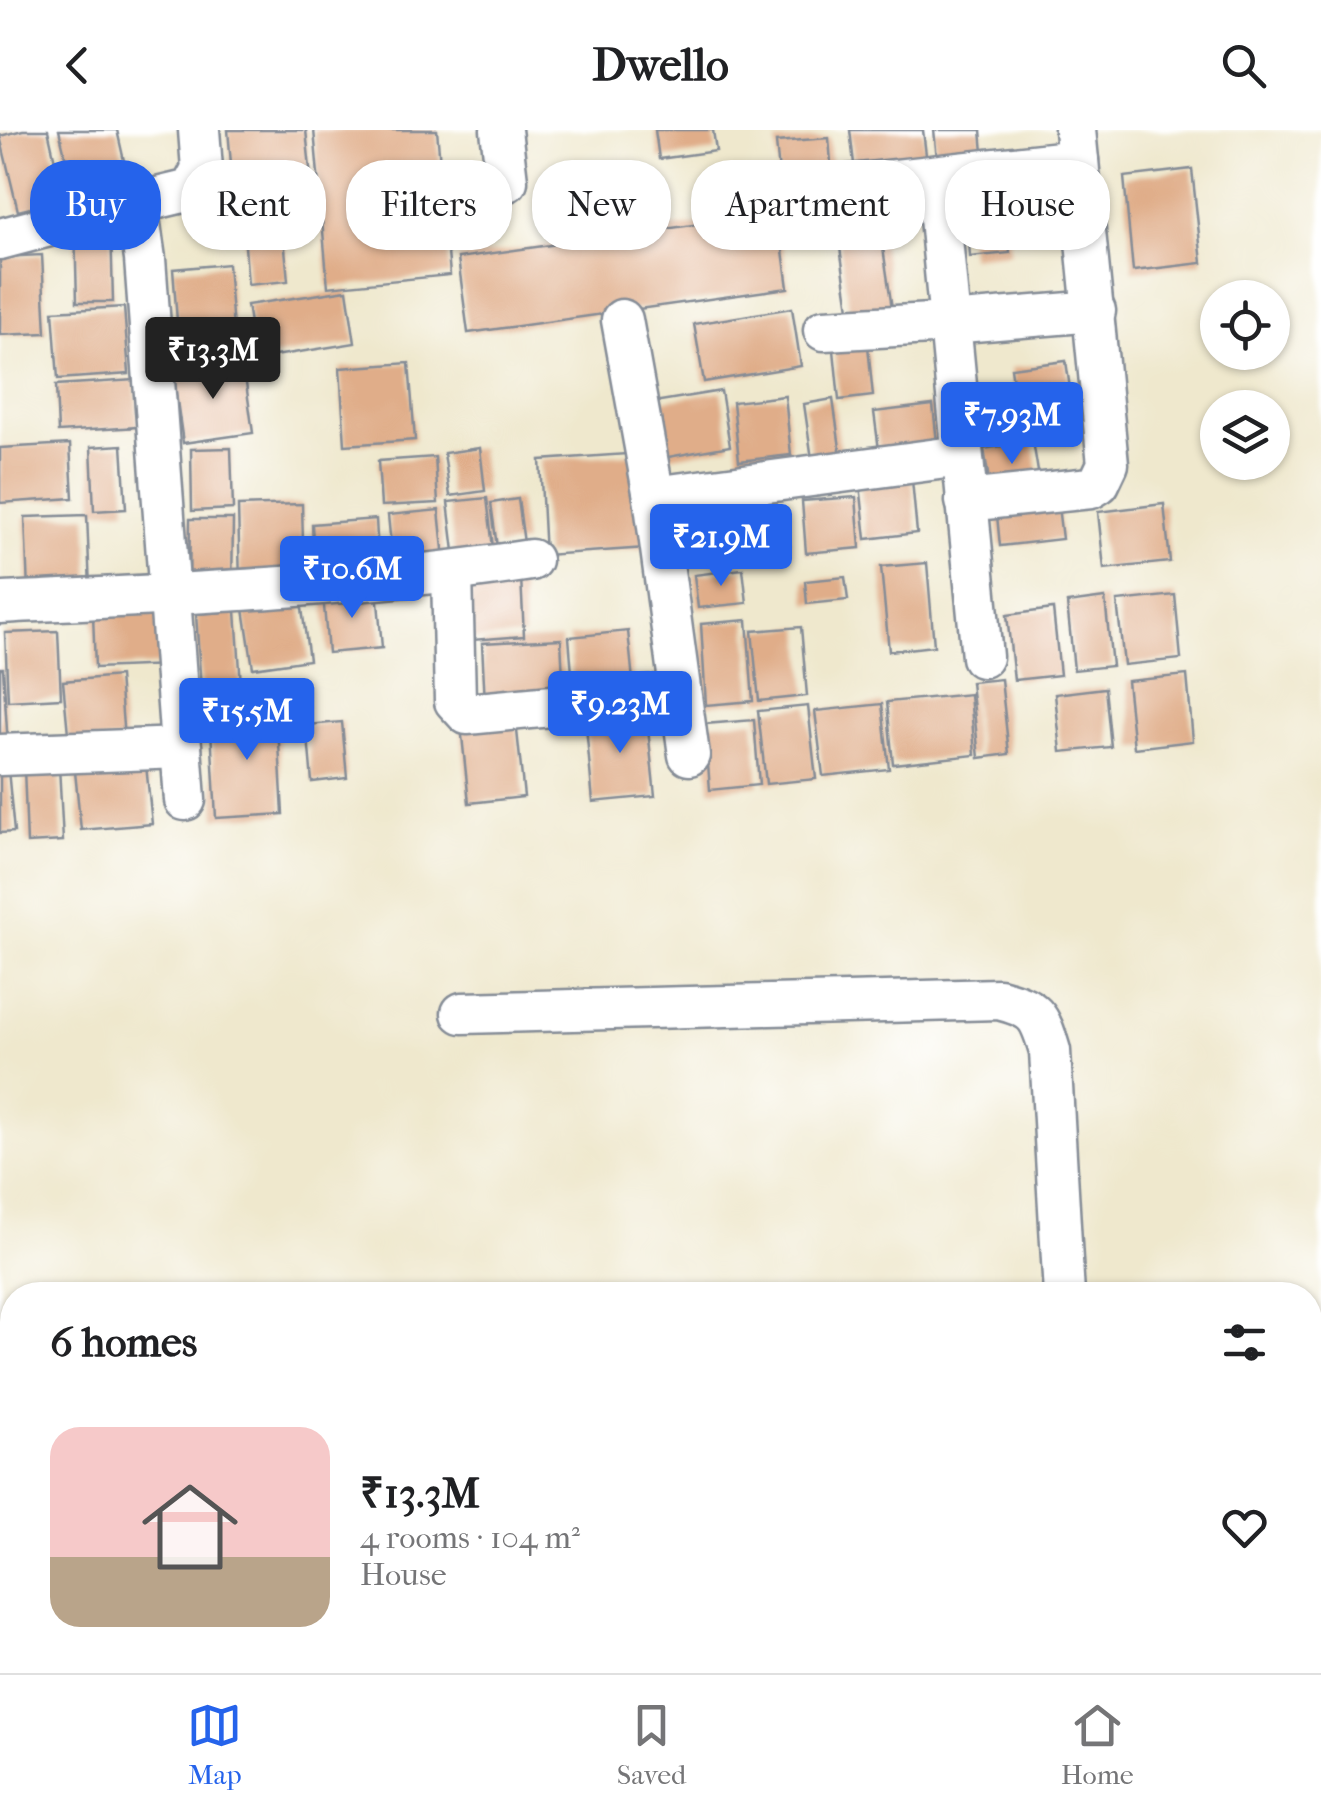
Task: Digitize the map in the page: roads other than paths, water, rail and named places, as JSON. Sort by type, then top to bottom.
[{"type":"street","points":[[161,197],[191,190],[202,169],[199,130]]},
{"type":"street","points":[[502,130],[505,160]]},
{"type":"street","points":[[925,177],[1076,145],[1095,310],[1106,474],[1090,488],[966,501]]},
{"type":"street","points":[[936,176],[982,657]]},
{"type":"street","points":[[0,238],[30,230]]},
{"type":"street","points":[[144,250],[185,800]]},
{"type":"street","points":[[824,330],[949,324],[1095,310]]},
{"type":"street","points":[[622,320],[654,497],[688,755]]},
{"type":"street","points":[[654,497],[961,456]]},
{"type":"street","points":[[0,603],[168,596],[452,572],[531,560]]},
{"type":"street","points":[[452,572],[454,701],[467,714],[680,694]]},
{"type":"street","points":[[0,756],[182,748]]},
{"type":"street","points":[[462,1012],[999,999],[1029,1007],[1041,1022],[1050,1051],[1063,1282]]}]
